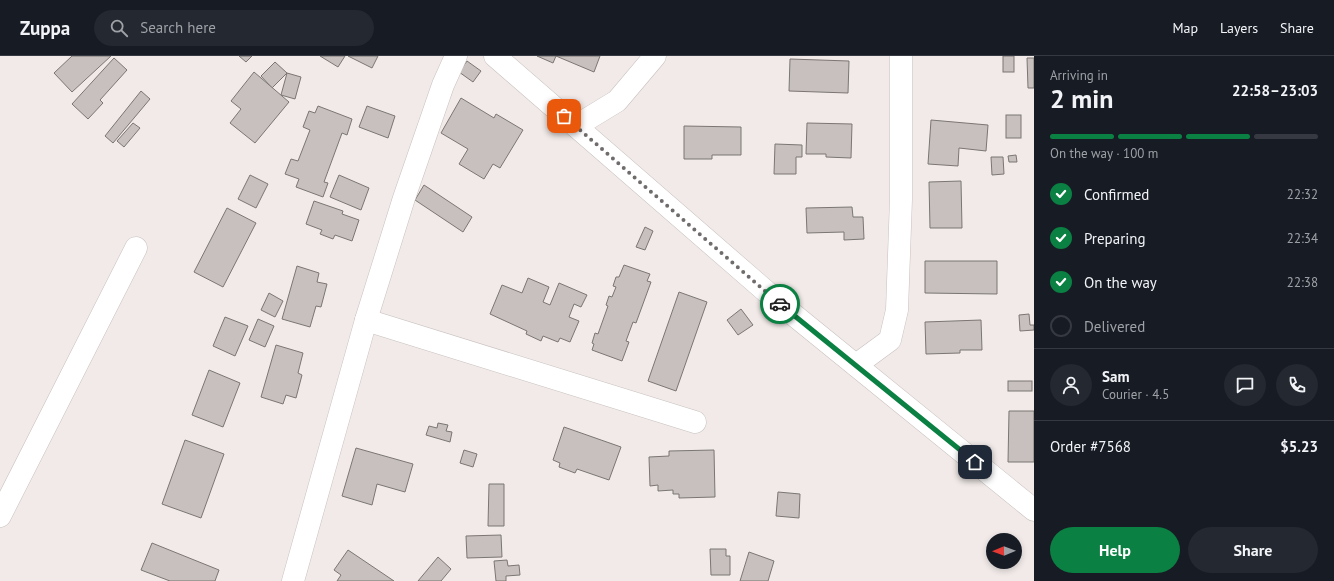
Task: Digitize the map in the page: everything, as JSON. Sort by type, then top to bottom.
[{"type":"street","points":[[293,581],[366,320],[404,198],[443,85],[456,56]]},
{"type":"street","points":[[495,56],[784,307],[1034,510]]},
{"type":"street","points":[[576,126],[618,101],[654,56]]},
{"type":"street","points":[[856,365],[890,340],[897,310],[901,199],[901,56]]},
{"type":"street","points":[[0,516],[136,248]]},
{"type":"street","points":[[366,320],[695,422]]},
{"type":"building","points":[[72,56],[111,56],[72,92],[54,73]]},
{"type":"building","points":[[239,56],[252,56],[246,62]]},
{"type":"building","points":[[320,56],[345,56],[338,67]]},
{"type":"building","points":[[348,56],[378,56],[372,68]]},
{"type":"building","points":[[537,56],[556,56],[553,63]]},
{"type":"building","points":[[556,56],[600,56],[594,72]]},
{"type":"building","points":[[1003,56],[1014,56],[1014,72],[1003,72]]},
{"type":"building","points":[[114,58],[127,70],[100,100],[103,103],[88,119],[72,104]]},
{"type":"building","points":[[1027,58],[1034,58],[1034,88],[1028,88]]},
{"type":"building","points":[[790,59],[849,61],[848,93],[789,91]]},
{"type":"building","points":[[467,61],[481,71],[473,82],[459,72]]},
{"type":"building","points":[[275,62],[287,73],[272,88],[261,76]]},
{"type":"building","points":[[254,72],[289,102],[255,143],[230,123],[241,109],[231,101]]},
{"type":"building","points":[[287,73],[301,77],[295,99],[281,95]]},
{"type":"building","points":[[141,91],[150,99],[113,143],[105,136]]},
{"type":"building","points":[[461,98],[494,118],[496,114],[523,130],[500,168],[493,164],[484,179],[459,164],[468,149],[441,133]]},
{"type":"building","points":[[318,106],[352,119],[347,135],[342,133],[324,182],[328,183],[323,197],[296,187],[299,179],[285,174],[291,159],[298,161],[310,130],[303,127],[309,111],[315,113]]},
{"type":"building","points":[[367,106],[395,116],[388,138],[359,127]]},
{"type":"building","points":[[1006,115],[1021,115],[1021,138],[1006,138]]},
{"type":"building","points":[[931,120],[988,125],[986,151],[959,148],[958,166],[928,164]]},
{"type":"building","points":[[133,123],[140,128],[124,147],[117,141]]},
{"type":"building","points":[[807,123],[852,124],[851,158],[826,157],[826,154],[806,154]]},
{"type":"building","points":[[684,126],[741,127],[741,155],[712,155],[712,159],[684,159]]},
{"type":"building","points":[[775,144],[802,145],[802,157],[796,157],[796,174],[774,174]]},
{"type":"building","points":[[1016,155],[1017,162],[1009,162],[1008,156]]},
{"type":"building","points":[[991,157],[1003,157],[1004,174],[992,175]]},
{"type":"building","points":[[250,175],[268,184],[256,208],[238,199]]},
{"type":"building","points":[[339,175],[369,188],[361,210],[330,197]]},
{"type":"building","points":[[961,181],[962,228],[930,228],[929,182]]},
{"type":"building","points":[[424,185],[472,217],[463,232],[415,200]]},
{"type":"building","points":[[314,201],[343,211],[342,214],[359,220],[352,241],[335,235],[333,239],[320,234],[322,230],[306,224]]},
{"type":"building","points":[[852,207],[853,217],[863,217],[864,239],[844,240],[844,232],[807,233],[806,208]]},
{"type":"building","points":[[227,208],[256,223],[223,287],[194,272]]},
{"type":"building","points":[[645,227],[653,231],[645,250],[636,247]]},
{"type":"building","points":[[925,261],[997,261],[997,294],[925,293]]},
{"type":"building","points":[[624,265],[650,274],[647,281],[651,282],[636,323],[633,322],[626,341],[629,342],[622,361],[592,350],[594,344],[592,343],[595,333],[598,334],[608,306],[606,305],[609,296],[612,297],[616,287],[613,286],[616,277],[619,277]]},
{"type":"building","points":[[297,266],[319,273],[317,282],[327,284],[321,307],[316,306],[310,327],[282,319]]},
{"type":"building","points":[[528,278],[549,287],[543,302],[550,305],[559,283],[587,295],[581,307],[574,304],[569,317],[579,321],[570,342],[560,338],[558,342],[543,336],[541,341],[526,334],[527,331],[490,314],[502,285],[522,293]]},
{"type":"building","points":[[679,292],[707,302],[676,391],[648,381]]},
{"type":"building","points":[[269,293],[283,301],[275,317],[261,310]]},
{"type":"building","points":[[741,309],[753,325],[738,335],[727,320]]},
{"type":"building","points":[[1029,314],[1030,325],[1034,325],[1034,330],[1020,331],[1019,315]]},
{"type":"building","points":[[225,317],[248,326],[235,356],[213,346]]},
{"type":"building","points":[[258,319],[274,326],[265,347],[249,340]]},
{"type":"building","points":[[981,320],[982,350],[960,350],[960,353],[926,354],[925,322]]},
{"type":"building","points":[[276,345],[303,353],[298,373],[302,375],[296,398],[286,395],[283,404],[261,397]]},
{"type":"building","points":[[209,370],[240,383],[223,427],[192,415]]},
{"type":"building","points":[[1008,381],[1032,381],[1032,391],[1008,391]]},
{"type":"building","points":[[1009,411],[1034,411],[1034,462],[1008,462]]},
{"type":"building","points":[[438,423],[448,425],[446,431],[452,432],[450,442],[426,435],[429,426],[437,428]]},
{"type":"building","points":[[564,427],[621,447],[609,480],[577,469],[575,473],[559,467],[560,463],[553,460]]},
{"type":"building","points":[[185,440],[224,454],[201,518],[162,504]]},
{"type":"building","points":[[356,448],[413,464],[405,492],[377,484],[372,505],[342,496]]},
{"type":"building","points":[[464,450],[477,454],[473,467],[460,463]]},
{"type":"building","points":[[714,450],[715,497],[679,498],[679,494],[673,494],[673,490],[658,491],[658,485],[650,486],[649,457],[669,456],[669,451]]},
{"type":"building","points":[[489,484],[504,484],[504,526],[488,526]]},
{"type":"building","points":[[778,492],[800,494],[799,518],[776,516]]},
{"type":"building","points":[[501,535],[502,557],[467,558],[466,536]]},
{"type":"building","points":[[152,543],[219,570],[215,581],[170,581],[141,570]]},
{"type":"building","points":[[710,549],[726,549],[726,556],[730,556],[730,575],[711,575]]},
{"type":"building","points":[[348,550],[394,581],[337,581],[341,575],[334,570]]},
{"type":"building","points":[[749,552],[774,561],[768,581],[740,581]]},
{"type":"building","points":[[438,557],[451,569],[441,581],[418,581]]},
{"type":"building","points":[[507,560],[508,566],[519,565],[520,575],[506,576],[506,581],[496,581],[494,561]]},
{"type":"way so far","points":[[564,116],[780,304]]},
{"type":"route","points":[[780,304],[975,462]]}]
